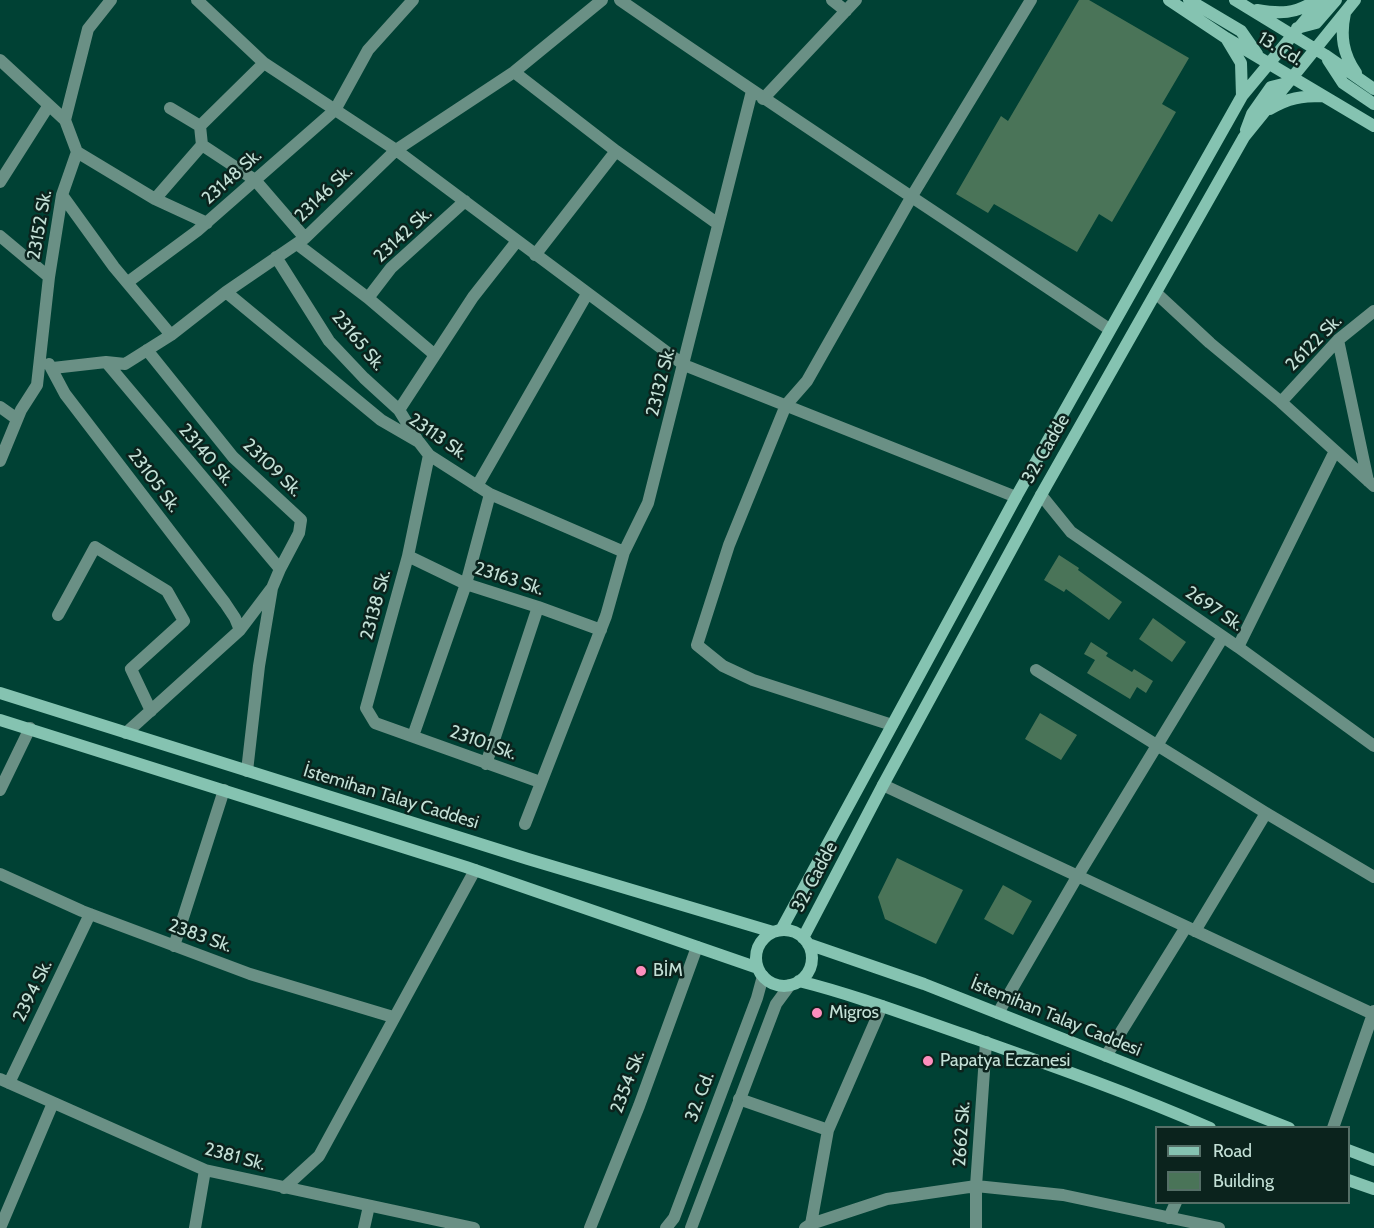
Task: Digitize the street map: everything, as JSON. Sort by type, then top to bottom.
[{"type":"main road","name":"13. Cd.","points":[[1169,0],[1264,60],[1289,80],[1323,96],[1374,126]]},
{"type":"main road","points":[[1189,0],[1241,31],[1264,60]]},
{"type":"main road","name":"13. Cd.","points":[[1235,0],[1294,32],[1374,89]]},
{"type":"main road","points":[[1250,9],[1278,14],[1301,10],[1319,0]]},
{"type":"main road","name":"32. Cadde","points":[[777,931],[1109,329],[1242,96],[1264,60],[1294,32],[1319,0]]},
{"type":"main road","points":[[1294,32],[1316,23],[1336,0]]},
{"type":"main road","name":"32. Cadde","points":[[806,941],[883,785],[1041,495],[1244,137],[1289,80],[1320,52],[1355,0]]},
{"type":"main road","points":[[1346,11],[1341,28],[1343,47],[1360,79]]},
{"type":"main road","points":[[1226,38],[1241,63],[1242,96]]},
{"type":"main road","points":[[1320,52],[1343,83],[1374,104]]},
{"type":"main road","points":[[1244,137],[1252,114],[1271,87],[1289,80]]},
{"type":"main road","points":[[1265,112],[1285,100],[1299,96],[1323,96]]},
{"type":"main road","name":"İstemihan Talay Caddesi","points":[[0,693],[528,859],[777,931]]},
{"type":"main road","points":[[0,720],[475,870],[697,946],[761,972],[771,982],[780,986],[794,983],[882,1006],[1155,1104],[1205,1126]]},
{"type":"main road","points":[[761,972],[757,951],[760,943],[777,931],[789,930],[806,941],[811,952],[810,968],[794,983]]},
{"type":"main road","name":"İstemihan Talay Caddesi","points":[[806,941],[924,984],[1284,1126]]},
{"type":"main road","points":[[1350,1151],[1374,1160]]},
{"type":"main road","points":[[1350,1181],[1374,1189]]},
{"type":"street","points":[[65,120],[88,29],[111,0]]},
{"type":"street","points":[[197,0],[264,63],[396,150],[684,365],[1016,497]]},
{"type":"street","name":"23148 Sk.","points":[[128,282],[207,223],[335,110],[368,50],[413,0]]},
{"type":"street","name":"23146 Sk.","points":[[52,368],[106,362],[125,364],[171,335],[226,292],[301,241],[396,150],[514,72],[602,0]]},
{"type":"street","points":[[620,0],[757,95],[1109,329]]},
{"type":"street","points":[[832,0],[846,11]]},
{"type":"street","points":[[757,95],[856,0]]},
{"type":"street","points":[[892,725],[753,680],[723,666],[697,645],[729,545],[786,405],[807,381],[912,196],[1031,0]]},
{"type":"street","points":[[0,60],[65,120],[77,152],[155,199],[207,223]]},
{"type":"street","points":[[200,126],[264,63]]},
{"type":"street","points":[[514,72],[616,151],[718,224]]},
{"type":"street","name":"23132 Sk.","points":[[525,824],[601,630],[624,552],[648,503],[718,224],[757,95]]},
{"type":"street","points":[[0,182],[49,105]]},
{"type":"street","points":[[170,108],[200,126]]},
{"type":"street","points":[[155,199],[202,145],[200,126]]},
{"type":"street","points":[[202,145],[255,180],[301,241],[435,356]]},
{"type":"street","points":[[535,255],[616,151]]},
{"type":"street","name":"23152 Sk.","points":[[0,461],[17,419],[37,385],[49,277],[62,195],[77,152]]},
{"type":"street","points":[[62,195],[114,267],[171,335]]},
{"type":"street","name":"23142 Sk.","points":[[368,298],[391,268],[465,201]]},
{"type":"street","points":[[0,236],[49,277]]},
{"type":"street","points":[[399,410],[473,297],[517,241]]},
{"type":"street","name":"23165 Sk.","points":[[276,257],[329,341],[399,410],[419,442]]},
{"type":"street","name":"23113 Sk.","points":[[226,292],[381,420],[419,442],[429,455],[490,494],[624,552]]},
{"type":"street","points":[[1156,292],[1210,343],[1281,402],[1371,484]]},
{"type":"street","points":[[477,486],[587,294]]},
{"type":"street","name":"26122 Sk.","points":[[1281,402],[1338,340],[1374,311]]},
{"type":"street","points":[[1338,340],[1371,484]]},
{"type":"street","name":"23109 Sk.","points":[[147,350],[233,457],[301,520],[299,533],[272,588],[259,666],[248,771]]},
{"type":"street","name":"23105 Sk.","points":[[41,353],[52,368],[65,394],[225,603],[236,618],[240,630]]},
{"type":"street","name":"23140 Sk.","points":[[106,362],[280,569]]},
{"type":"street","points":[[0,407],[17,419]]},
{"type":"street","points":[[1238,647],[1335,451]]},
{"type":"street","name":"23138 Sk.","points":[[414,736],[375,723],[366,708],[408,556],[429,455]]},
{"type":"street","points":[[414,736],[466,584],[490,494]]},
{"type":"street","name":"2697 Sk.","points":[[1041,495],[1071,532],[1238,647],[1374,746]]},
{"type":"street","points":[[58,615],[95,547],[167,591],[184,621],[131,669],[151,711]]},
{"type":"street","name":"23163 Sk.","points":[[408,556],[466,584],[601,630]]},
{"type":"street","points":[[126,733],[240,630],[272,588]]},
{"type":"street","points":[[486,764],[538,607]]},
{"type":"street","points":[[998,1013],[1077,877],[1223,637]]},
{"type":"street","points":[[1036,670],[1266,813],[1374,877]]},
{"type":"street","points":[[0,790],[30,728]]},
{"type":"street","name":"23101 Sk.","points":[[414,736],[540,782]]},
{"type":"street","points":[[883,785],[1374,1013],[1334,1126]]},
{"type":"street","points":[[174,946],[225,790]]},
{"type":"street","points":[[1106,1056],[1266,813]]},
{"type":"street","points":[[284,1188],[319,1156],[475,870]]},
{"type":"street","name":"2383 Sk.","points":[[0,873],[90,914],[250,974],[393,1017]]},
{"type":"street","name":"2394 Sk.","points":[[4,1081],[90,914]]},
{"type":"street","name":"2354 Sk.","points":[[590,1228],[639,1106],[697,946]]},
{"type":"street","name":"32. Cd.","points":[[666,1228],[674,1218],[757,998],[761,972]]},
{"type":"street","name":"32. Cd.","points":[[691,1228],[776,1005],[794,983]]},
{"type":"street","points":[[808,1226],[828,1130],[882,1006]]},
{"type":"street","name":"2662 Sk.","points":[[976,1228],[976,1186],[986,1042]]},
{"type":"street","name":"2381 Sk.","points":[[4,1081],[205,1170],[369,1206],[428,1223],[474,1228]]},
{"type":"street","points":[[739,1099],[828,1130]]},
{"type":"street","points":[[0,1228],[53,1103]]},
{"type":"street","points":[[195,1228],[205,1170]]},
{"type":"street","points":[[808,1226],[887,1199],[976,1186],[1063,1196],[1219,1228]]},
{"type":"street","points":[[1168,1218],[1175,1204]]},
{"type":"street","points":[[364,1228],[369,1206]]},
{"type":"building","points":[[1079,0],[1089,0],[1189,58],[1162,104],[1176,112],[1112,222],[1099,214],[1077,252],[994,204],[988,213],[956,194],[1001,116],[1008,121]]},
{"type":"building","points":[[1059,555],[1122,602],[1109,620],[1066,589],[1064,592],[1044,580]]},
{"type":"building","points":[[1153,618],[1186,642],[1172,662],[1139,639]]},
{"type":"building","points":[[1091,642],[1108,653],[1106,656],[1132,672],[1134,669],[1153,681],[1146,693],[1137,687],[1130,699],[1087,673],[1095,660],[1084,654]]},
{"type":"building","points":[[1040,713],[1077,735],[1061,760],[1025,739]]},
{"type":"building","points":[[897,858],[963,890],[936,944],[885,919],[878,897]]},
{"type":"building","points":[[1003,885],[1032,901],[1013,935],[984,919]]},
{"type":"place","name":"BİM","points":[[641,971]]},
{"type":"place","name":"Migros","points":[[817,1013]]},
{"type":"place","name":"Papatya Eczanesi","points":[[928,1061]]}]
